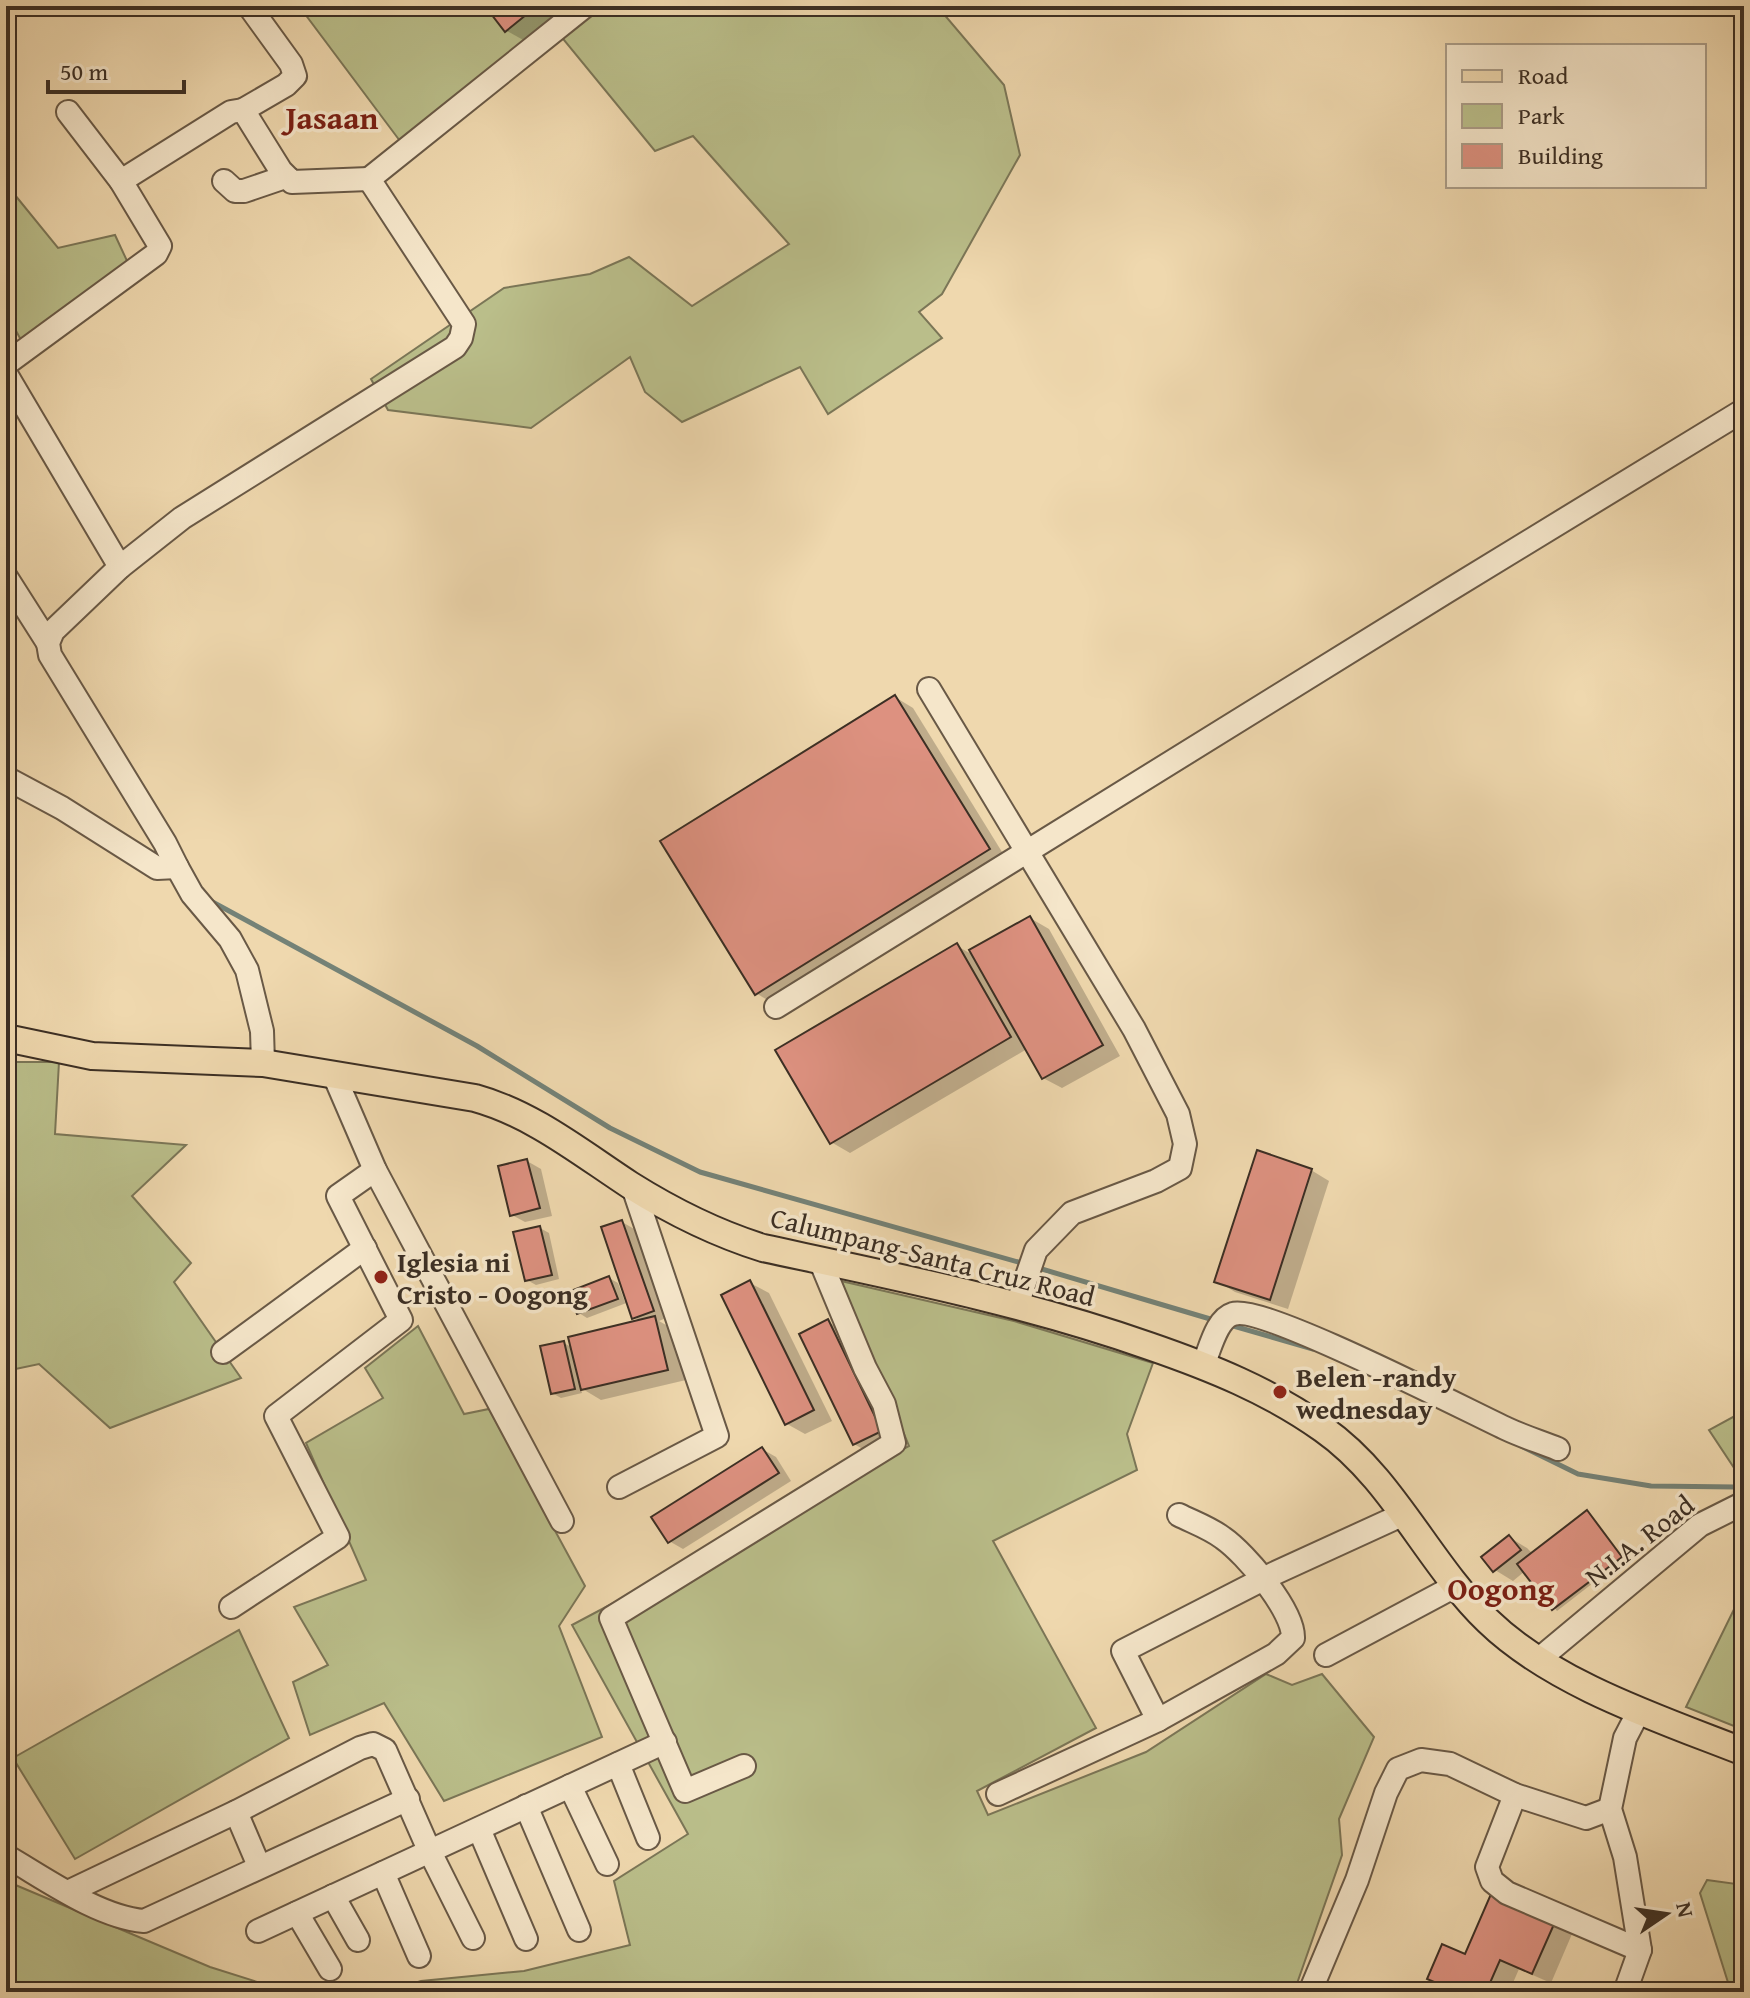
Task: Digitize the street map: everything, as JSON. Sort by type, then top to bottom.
[{"type":"main road","name":"Calumpang-Santa Cruz Road","points":[[6,1038],[92,1056],[263,1063],[475,1098],[499,1105],[544,1128],[633,1187],[678,1214],[724,1236],[763,1248],[1017,1305],[1109,1332],[1203,1365],[1293,1409],[1326,1430],[1376,1479],[1486,1619],[1538,1660],[1639,1711],[1744,1752]]},
{"type":"street","points":[[121,181],[231,112],[243,110],[286,85],[295,76],[291,64],[249,6]]},
{"type":"street","points":[[243,110],[285,177],[292,182],[369,179],[585,6]]},
{"type":"street","points":[[6,364],[156,254],[160,246],[160,240],[121,181],[68,112]]},
{"type":"street","points":[[224,181],[235,191],[244,191],[285,177]]},
{"type":"street","points":[[48,643],[53,631],[120,567],[182,518],[455,347],[464,324],[369,179]]},
{"type":"street","points":[[6,374],[120,567]]},
{"type":"street","points":[[776,1007],[1744,410]]},
{"type":"street","points":[[6,577],[48,643],[50,655],[165,843],[192,894],[230,939],[247,970],[262,1031],[263,1063]]},
{"type":"street","points":[[929,689],[1134,1029],[1178,1114],[1185,1144],[1180,1168],[1156,1181],[1072,1213],[1043,1242],[1030,1266],[1017,1305]]},
{"type":"street","points":[[6,778],[62,808],[157,868],[179,870]]},
{"type":"street","points":[[334,1075],[375,1170],[562,1521]]},
{"type":"street","points":[[231,1607],[338,1537],[276,1416],[401,1320],[338,1196],[375,1170]]},
{"type":"street","points":[[619,1487],[717,1436],[633,1187]]},
{"type":"street","points":[[223,1352],[365,1248]]},
{"type":"street","points":[[744,1766],[685,1791],[611,1618],[894,1443],[884,1404],[865,1368],[820,1260]]},
{"type":"street","points":[[1203,1365],[1224,1320],[1239,1313],[1270,1322],[1372,1363],[1509,1430],[1558,1449]]},
{"type":"street","name":"N.I.A. Road","points":[[1538,1660],[1700,1525],[1744,1503]]},
{"type":"street","points":[[1158,1720],[1123,1651],[1263,1579],[1404,1514]]},
{"type":"street","points":[[998,1794],[1158,1720],[1276,1654],[1293,1638],[1294,1628],[1278,1598],[1263,1579],[1224,1538],[1179,1515]]},
{"type":"street","points":[[1326,1655],[1457,1585]]},
{"type":"street","points":[[1625,1992],[1640,1950],[1625,1857],[1610,1809],[1625,1738],[1639,1711]]},
{"type":"street","points":[[258,1931],[665,1742]]},
{"type":"street","points":[[68,1892],[373,1744],[385,1750],[429,1850],[473,1938]]},
{"type":"street","points":[[1310,1992],[1357,1880],[1386,1793],[1398,1769],[1421,1760],[1450,1764],[1515,1795],[1586,1818],[1610,1809]]},
{"type":"street","points":[[618,1764],[648,1838]]},
{"type":"street","points":[[570,1786],[607,1864]]},
{"type":"street","points":[[1515,1795],[1487,1867],[1492,1881],[1507,1893],[1640,1950]]},
{"type":"street","points":[[6,1856],[68,1892],[125,1919],[144,1921],[408,1799]]},
{"type":"street","points":[[526,1806],[579,1930]]},
{"type":"street","points":[[236,1812],[259,1866]]},
{"type":"street","points":[[479,1829],[526,1939]]},
{"type":"street","points":[[383,1873],[419,1956]]},
{"type":"street","points":[[333,1896],[358,1940]]},
{"type":"street","points":[[297,1913],[330,1969]]},
{"type":"green space","points":[[299,6],[937,6],[1004,85],[1020,155],[942,294],[919,312],[942,338],[828,414],[800,367],[682,422],[645,392],[630,357],[531,428],[388,410],[371,379],[504,288],[590,274],[629,257],[692,306],[789,244],[693,136],[655,151],[560,35],[400,141]]},
{"type":"green space","points":[[6,184],[58,248],[115,235],[128,263],[21,340],[9,318],[6,319]]},
{"type":"green space","points":[[15,1062],[59,1062],[55,1134],[186,1145],[132,1196],[191,1263],[174,1282],[241,1378],[110,1428],[39,1364],[6,1371],[6,1121]]},
{"type":"green space","points":[[841,1281],[1014,1321],[1153,1363],[1127,1434],[1137,1470],[993,1541],[1096,1728],[977,1791],[988,1815],[1146,1752],[1266,1674],[1292,1685],[1322,1674],[1374,1737],[1339,1819],[1342,1855],[1294,1992],[387,1992],[421,1981],[524,1971],[630,1945],[614,1881],[688,1834],[572,1625],[909,1446]]},
{"type":"green space","points":[[418,1326],[464,1414],[489,1409],[585,1586],[559,1626],[602,1737],[444,1801],[384,1703],[310,1735],[293,1682],[328,1665],[294,1607],[366,1580],[306,1443],[383,1398],[365,1368]]},
{"type":"green space","points":[[1744,1411],[1744,1483],[1709,1430]]},
{"type":"green space","points":[[1744,1589],[1744,1730],[1686,1707]]},
{"type":"green space","points":[[239,1630],[289,1738],[75,1859],[13,1758]]},
{"type":"green space","points":[[1707,1880],[1744,1885],[1744,1992],[1731,1992],[1700,1893]]},
{"type":"green space","points":[[6,1881],[210,1967],[289,1992],[6,1992]]},
{"type":"building","points":[[485,6],[537,6],[505,32]]},
{"type":"building","points":[[895,695],[990,849],[755,995],[660,841]]},
{"type":"building","points":[[1030,916],[1103,1045],[1042,1079],[969,950]]},
{"type":"building","points":[[957,943],[1011,1037],[830,1144],[775,1050]]},
{"type":"building","points":[[1257,1150],[1312,1169],[1270,1300],[1214,1282]]},
{"type":"building","points":[[527,1159],[540,1208],[510,1216],[498,1166]]},
{"type":"building","points":[[622,1220],[654,1311],[632,1319],[601,1227]]},
{"type":"building","points":[[540,1226],[552,1275],[525,1281],[513,1232]]},
{"type":"building","points":[[609,1276],[618,1299],[577,1314],[568,1292]]},
{"type":"building","points":[[750,1280],[814,1410],[785,1425],[721,1295]]},
{"type":"building","points":[[655,1316],[668,1370],[581,1390],[568,1337]]},
{"type":"building","points":[[828,1319],[882,1431],[853,1445],[799,1334]]},
{"type":"building","points":[[564,1341],[575,1389],[551,1394],[540,1346]]},
{"type":"building","points":[[762,1447],[779,1473],[668,1543],[651,1517]]},
{"type":"building","points":[[1587,1510],[1622,1557],[1552,1610],[1517,1564]]},
{"type":"building","points":[[1509,1535],[1521,1550],[1493,1572],[1481,1557]]},
{"type":"building","points":[[1491,1894],[1555,1922],[1532,1974],[1500,1960],[1486,1992],[1458,1992],[1427,1979],[1442,1944],[1465,1954]]},
{"type":"waterway","points":[[207,899],[477,1046],[610,1128],[700,1172],[1025,1264]]},
{"type":"waterway","points":[[1035,1267],[1217,1321]]},
{"type":"waterway","points":[[1230,1325],[1313,1349]]},
{"type":"waterway","points":[[1521,1446],[1578,1474],[1651,1486],[1744,1485]]},
{"type":"place","name":"Iglesia ni Cristo - Oogong","points":[[381,1277]]},
{"type":"place","name":"Belen -randy wednesday","points":[[1280,1392]]},
{"type":"district","name":"Jasaan","points":[[332,117]]},
{"type":"district","name":"Oogong","points":[[1501,1588]]}]
